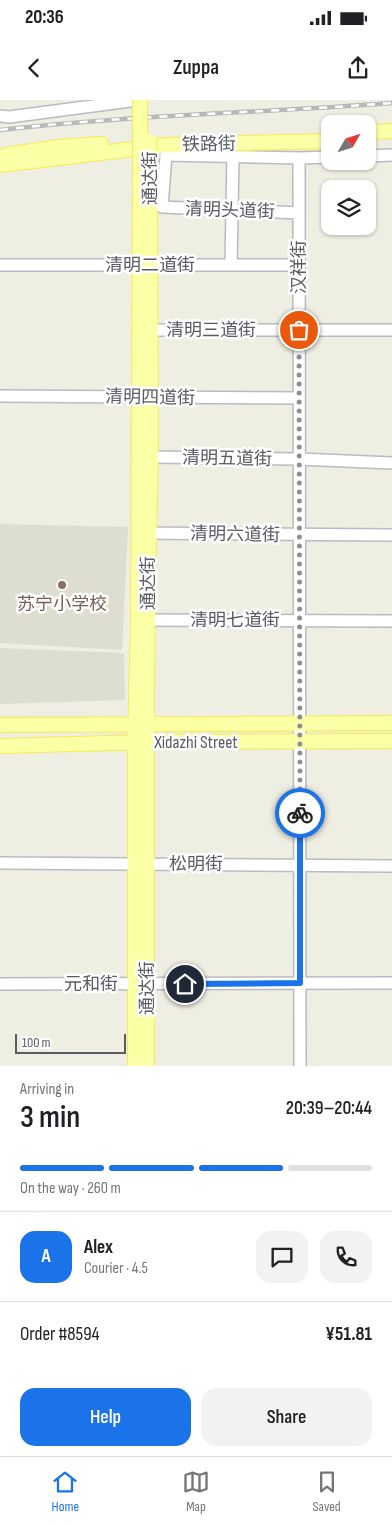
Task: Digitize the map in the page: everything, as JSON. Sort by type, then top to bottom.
[{"type":"main road","points":[[139,100],[145,175]]},
{"type":"main road","name":"通达街","points":[[147,1066],[142,984],[141,742],[145,396],[145,175],[149,100]]},
{"type":"main road","points":[[376,132],[392,131]]},
{"type":"main road","name":"铁路街","points":[[0,156],[59,147],[168,138],[321,133]]},
{"type":"main road","points":[[376,140],[392,140]]},
{"type":"main road","name":"铁路街","points":[[0,165],[167,145],[321,141]]},
{"type":"main road","name":"通达街","points":[[144,533],[151,457],[145,396],[150,330],[145,265]]},
{"type":"main road","name":"Xidazhi Street","points":[[0,724],[392,723]]},
{"type":"main road","name":"Xidazhi Street","points":[[0,746],[141,742],[392,741]]},
{"type":"main road","name":"通达街","points":[[135,1066],[142,984]]},
{"type":"street","points":[[0,116],[9,117],[139,100]]},
{"type":"street","name":"清明头道街","points":[[233,156],[166,154],[162,208],[299,212]]},
{"type":"street","points":[[376,156],[392,155]]},
{"type":"street","points":[[232,265],[233,156],[321,157]]},
{"type":"street","name":"汉祥街","points":[[299,158],[300,1066]]},
{"type":"street","name":"清明二道街","points":[[0,265],[299,265]]},
{"type":"street","name":"清明三道街","points":[[150,330],[392,330]]},
{"type":"street","name":"清明四道街","points":[[0,396],[299,398]]},
{"type":"street","name":"清明五道街","points":[[151,457],[299,459],[392,463]]},
{"type":"street","name":"清明六道街","points":[[144,533],[392,535]]},
{"type":"street","name":"清明七道街","points":[[143,620],[392,621]]},
{"type":"street","name":"松明街","points":[[0,863],[392,866]]},
{"type":"street","name":"元和街","points":[[0,984],[392,983]]},
{"type":"shaded area","name":"苏宁小学校","points":[[0,524],[128,527],[122,650],[0,643]]},
{"type":"shaded area","points":[[0,648],[124,653],[125,700],[0,704]]},
{"type":"railway","points":[[0,130],[98,121],[392,103]]},
{"type":"way so far","points":[[299,330],[300,813]]},
{"type":"place","name":"苏宁小学校","points":[[62,585]]},
{"type":"route","points":[[185,984],[300,983],[300,813]]}]
